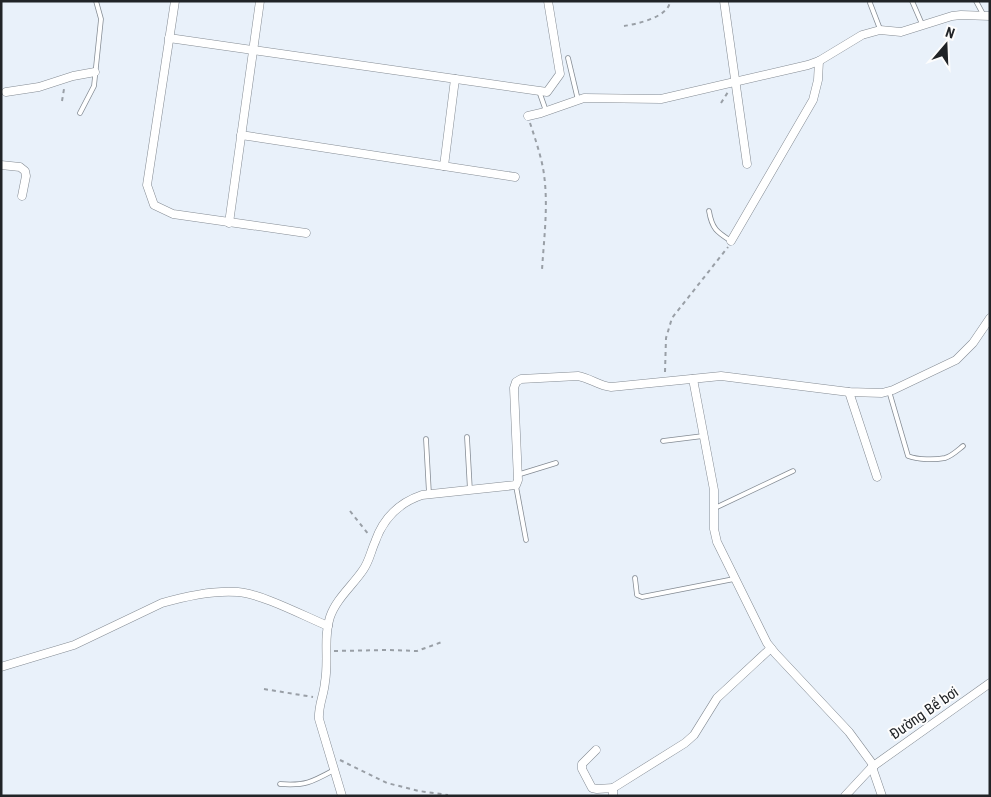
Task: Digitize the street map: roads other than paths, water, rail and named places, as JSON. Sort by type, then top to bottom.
[{"type":"street","points":[[175,1],[147,185],[154,205],[173,214],[306,233]]},
{"type":"street","points":[[229,223],[260,1]]},
{"type":"street","points":[[169,38],[547,92],[560,74],[548,1]]},
{"type":"street","points":[[724,1],[748,164]]},
{"type":"street","points":[[528,116],[546,112],[578,100],[594,97],[660,99],[819,61],[862,35],[880,30],[901,32],[952,16],[987,16]]},
{"type":"street","points":[[732,241],[813,100],[818,80],[819,61]]},
{"type":"street","points":[[6,92],[39,88],[95,72]]},
{"type":"street","points":[[444,166],[455,79]]},
{"type":"street","points":[[241,135],[515,177]]},
{"type":"street","points":[[1,165],[20,167],[25,171],[26,176],[22,196]]},
{"type":"street","points":[[342,796],[318,719],[318,708],[326,680],[330,615],[364,569],[388,516],[397,508],[409,500],[428,494],[516,485],[518,475],[514,388],[516,382],[521,379],[578,376],[602,386],[611,387],[721,376],[868,394],[889,391],[956,360],[973,343],[990,318]]},
{"type":"street","points":[[692,379],[714,490],[714,529],[717,542],[734,579],[771,648],[849,732],[873,766],[882,796]]},
{"type":"street","points":[[849,392],[877,477]]},
{"type":"street","points":[[1,667],[74,645],[162,603],[220,592],[239,592],[258,597],[328,626]]},
{"type":"street","points":[[596,750],[582,764],[582,768],[592,788],[613,792],[694,735],[718,698],[771,648]]},
{"type":"street","name":"Đường Bể bơi","points":[[846,795],[873,766],[990,684]]},
{"type":"lane","points":[[80,113],[94,86],[101,19],[96,1]]},
{"type":"lane","points":[[912,1],[923,26]]},
{"type":"lane","points":[[976,1],[987,16]]},
{"type":"lane","points":[[870,3],[880,30]]},
{"type":"lane","points":[[568,58],[578,100]]},
{"type":"lane","points":[[539,91],[546,112]]},
{"type":"lane","points":[[709,211],[711,224],[716,230],[732,241]]},
{"type":"lane","points":[[889,391],[908,456],[914,458],[945,458],[963,446]]},
{"type":"lane","points":[[663,440],[704,436]]},
{"type":"lane","points":[[467,437],[470,490]]},
{"type":"lane","points":[[426,439],[428,494]]},
{"type":"lane","points":[[518,475],[556,463]]},
{"type":"lane","points":[[715,508],[793,471]]},
{"type":"lane","points":[[516,485],[526,540]]},
{"type":"lane","points":[[635,578],[637,595],[642,597],[734,579]]},
{"type":"lane","points":[[280,784],[296,785],[310,783],[334,770]]}]
